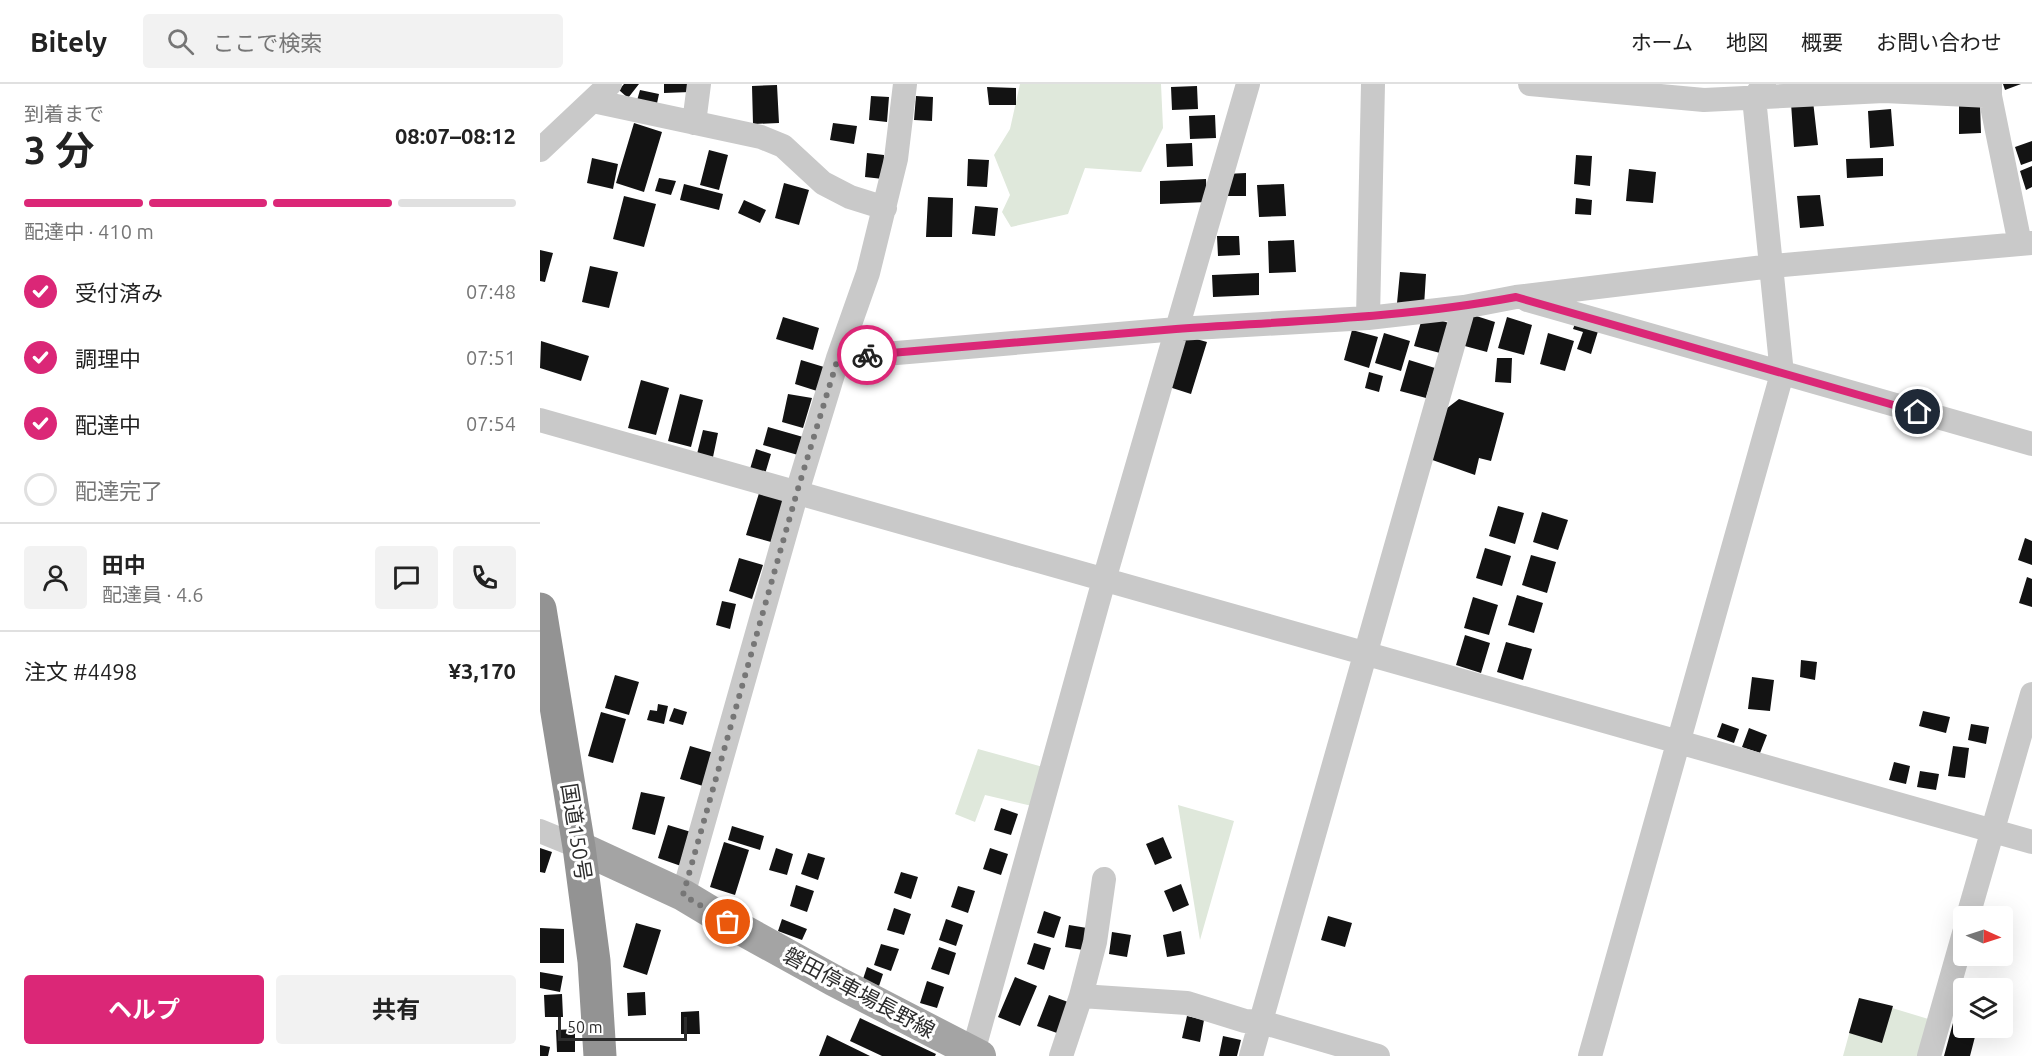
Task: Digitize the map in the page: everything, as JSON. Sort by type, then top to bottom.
[{"type":"highway","name":"国道150号","points":[[540,609],[579,847],[594,962],[600,1056]]},
{"type":"main road","name":"磐田停車場長野線","points":[[579,847],[683,895],[833,980],[976,1054]]},
{"type":"street","points":[[694,123],[699,84]]},
{"type":"street","points":[[683,895],[797,492],[838,358],[868,273],[896,159],[905,84]]},
{"type":"street","points":[[976,1054],[1104,580],[1248,84]]},
{"type":"street","points":[[1368,318],[1373,84]]},
{"type":"street","points":[[838,358],[1177,329],[1368,318],[1464,307],[1516,297],[1772,266],[2026,243],[1990,90],[1705,92],[1530,84]]},
{"type":"street","points":[[1590,1056],[1782,374],[1759,91]]},
{"type":"street","points":[[540,150],[601,92],[694,123],[761,137],[783,146],[823,183],[850,197],[885,208]]},
{"type":"street","points":[[1516,297],[2032,444]]},
{"type":"street","points":[[1251,1056],[1464,307]]},
{"type":"street","points":[[540,420],[2032,842]]},
{"type":"street","points":[[1971,906],[2032,694]]},
{"type":"street","points":[[540,831],[579,847]]},
{"type":"street","points":[[1061,1056],[1081,996],[1095,942],[1104,879]]},
{"type":"street","points":[[1929,1056],[1955,966]]},
{"type":"street","points":[[1081,996],[1187,1003],[1245,1022],[1261,1022],[1378,1056]]},
{"type":"shaded area","points":[[1020,84],[1161,84],[1163,128],[1141,172],[1085,168],[1068,214],[1011,227],[1002,212],[1010,195],[994,155],[1010,129]]},
{"type":"shaded area","points":[[978,749],[1043,767],[1032,806],[985,795],[975,822],[955,814]]},
{"type":"shaded area","points":[[1178,805],[1234,821],[1200,940]]},
{"type":"shaded area","points":[[1859,998],[1935,1021],[1925,1056],[1843,1056]]},
{"type":"building","points":[[624,84],[639,84],[628,98],[619,90]]},
{"type":"building","points":[[664,84],[690,84],[690,92],[664,93]]},
{"type":"building","points":[[2003,84],[2021,84],[2005,90]]},
{"type":"building","points":[[777,85],[779,123],[753,124],[752,86]]},
{"type":"building","points":[[1197,86],[1198,109],[1172,110],[1171,87]]},
{"type":"building","points":[[987,87],[1016,88],[1016,105],[989,105]]},
{"type":"building","points":[[640,90],[659,94],[656,108],[636,104]]},
{"type":"building","points":[[871,96],[889,97],[887,122],[869,120]]},
{"type":"building","points":[[916,96],[933,97],[932,121],[914,120]]},
{"type":"building","points":[[1813,101],[1818,145],[1794,147],[1791,103]]},
{"type":"building","points":[[1959,103],[1980,103],[1981,133],[1959,134]]},
{"type":"building","points":[[1891,109],[1894,146],[1870,148],[1868,111]]},
{"type":"building","points":[[1215,115],[1216,138],[1190,139],[1189,116]]},
{"type":"building","points":[[634,123],[662,132],[644,192],[616,183]]},
{"type":"building","points":[[833,123],[857,126],[854,144],[830,140]]},
{"type":"building","points":[[2032,141],[2032,161],[2021,165],[2015,147]]},
{"type":"building","points":[[1192,143],[1193,166],[1167,167],[1166,144]]},
{"type":"building","points":[[709,150],[728,155],[719,190],[700,185]]},
{"type":"building","points":[[867,153],[884,155],[883,179],[865,177]]},
{"type":"building","points":[[1576,155],[1592,156],[1590,186],[1574,184]]},
{"type":"building","points":[[592,158],[618,164],[613,189],[587,183]]},
{"type":"building","points":[[1883,158],[1883,176],[1847,178],[1846,159]]},
{"type":"building","points":[[968,159],[989,160],[987,187],[967,186]]},
{"type":"building","points":[[2032,166],[2032,187],[2026,190],[2020,171]]},
{"type":"building","points":[[1629,169],[1656,172],[1653,203],[1626,201]]},
{"type":"building","points":[[1246,173],[1246,196],[1227,196],[1226,174]]},
{"type":"building","points":[[659,178],[676,181],[671,195],[655,191]]},
{"type":"building","points":[[1206,179],[1207,202],[1160,204],[1160,181]]},
{"type":"building","points":[[784,183],[809,190],[799,225],[775,218]]},
{"type":"building","points":[[684,184],[723,194],[719,210],[680,200]]},
{"type":"building","points":[[1284,184],[1286,216],[1259,217],[1257,185]]},
{"type":"building","points":[[1820,195],[1824,226],[1800,228],[1797,196]]},
{"type":"building","points":[[624,196],[656,204],[644,247],[613,239]]},
{"type":"building","points":[[928,197],[953,198],[952,237],[926,237]]},
{"type":"building","points":[[1576,198],[1592,200],[1591,215],[1575,214]]},
{"type":"building","points":[[744,200],[766,210],[760,223],[738,213]]},
{"type":"building","points":[[975,206],[998,208],[995,236],[972,234]]},
{"type":"building","points":[[1217,236],[1239,236],[1240,255],[1218,256]]},
{"type":"building","points":[[1294,240],[1296,272],[1269,273],[1268,241]]},
{"type":"building","points":[[540,250],[553,253],[545,282],[540,281]]},
{"type":"building","points":[[590,266],[618,272],[609,308],[582,302]]},
{"type":"building","points":[[1400,272],[1426,274],[1424,306],[1397,303]]},
{"type":"building","points":[[1259,273],[1259,295],[1213,297],[1212,275]]},
{"type":"building","points":[[1470,314],[1495,322],[1487,352],[1461,345]]},
{"type":"building","points":[[1423,315],[1449,323],[1440,353],[1414,346]]},
{"type":"building","points":[[783,317],[819,328],[813,350],[776,339]]},
{"type":"building","points":[[1507,317],[1532,325],[1524,355],[1498,348]]},
{"type":"building","points":[[1576,321],[1599,328],[1591,354],[1577,349],[1583,332],[1573,329]]},
{"type":"building","points":[[1352,330],[1378,337],[1369,368],[1344,360]]},
{"type":"building","points":[[1384,333],[1410,341],[1401,371],[1375,363]]},
{"type":"building","points":[[1548,333],[1574,341],[1565,371],[1540,364]]},
{"type":"building","points":[[1182,335],[1207,342],[1191,394],[1166,386]]},
{"type":"building","points":[[541,341],[589,356],[581,381],[540,368]]},
{"type":"building","points":[[1497,358],[1512,358],[1511,383],[1495,382]]},
{"type":"building","points":[[801,360],[824,367],[817,391],[795,384]]},
{"type":"building","points":[[1409,360],[1435,368],[1426,398],[1400,391]]},
{"type":"building","points":[[1369,372],[1383,376],[1379,392],[1365,388]]},
{"type":"building","points":[[641,380],[669,388],[656,435],[628,428]]},
{"type":"building","points":[[680,394],[703,400],[691,447],[668,441]]},
{"type":"building","points":[[788,394],[812,398],[803,428],[782,422]]},
{"type":"building","points":[[1459,399],[1504,413],[1491,461],[1479,458],[1475,475],[1421,456],[1442,412]]},
{"type":"building","points":[[768,427],[803,437],[798,455],[763,445]]},
{"type":"building","points":[[703,430],[718,433],[713,457],[697,454]]},
{"type":"building","points":[[756,449],[771,454],[765,474],[750,469]]},
{"type":"building","points":[[760,490],[785,498],[771,542],[746,535]]},
{"type":"building","points":[[1498,506],[1524,513],[1515,544],[1489,536]]},
{"type":"building","points":[[1542,512],[1568,520],[1558,550],[1533,542]]},
{"type":"building","points":[[2025,538],[2032,541],[2032,565],[2018,560]]},
{"type":"building","points":[[1485,548],[1511,556],[1502,586],[1476,578]]},
{"type":"building","points":[[1531,555],[1556,562],[1547,593],[1522,585]]},
{"type":"building","points":[[739,558],[763,565],[752,599],[729,591]]},
{"type":"building","points":[[2027,577],[2032,579],[2032,607],[2019,603]]},
{"type":"building","points":[[1517,595],[1543,603],[1534,633],[1508,625]]},
{"type":"building","points":[[1473,597],[1498,605],[1489,635],[1464,628]]},
{"type":"building","points":[[722,601],[736,604],[730,629],[716,625]]},
{"type":"building","points":[[1465,635],[1490,643],[1481,673],[1456,665]]},
{"type":"building","points":[[1506,642],[1532,649],[1523,680],[1497,672]]},
{"type":"building","points":[[1801,660],[1817,662],[1815,680],[1800,677]]},
{"type":"building","points":[[615,675],[639,682],[629,715],[605,708]]},
{"type":"building","points":[[1752,677],[1774,680],[1770,711],[1748,709]]},
{"type":"building","points":[[658,704],[668,706],[664,724],[647,720],[650,710],[657,711]]},
{"type":"building","points":[[674,708],[687,712],[683,725],[669,721]]},
{"type":"building","points":[[1923,711],[1950,717],[1946,733],[1919,726]]},
{"type":"building","points":[[601,712],[626,719],[613,763],[588,756]]},
{"type":"building","points":[[1722,723],[1739,729],[1734,743],[1717,737]]},
{"type":"building","points":[[1971,724],[1989,727],[1986,744],[1968,740]]},
{"type":"building","points":[[1749,728],[1767,735],[1760,753],[1742,747]]},
{"type":"building","points":[[690,746],[714,753],[703,786],[680,779]]},
{"type":"building","points":[[1953,746],[1969,748],[1965,778],[1948,776]]},
{"type":"building","points":[[1894,762],[1910,766],[1906,784],[1889,780]]},
{"type":"building","points":[[1920,771],[1939,774],[1936,790],[1917,787]]},
{"type":"building","points":[[641,792],[665,797],[655,835],[632,829]]},
{"type":"building","points":[[1001,808],[1018,814],[1011,835],[994,830]]},
{"type":"building","points":[[668,825],[691,832],[681,866],[658,858]]},
{"type":"building","points":[[732,826],[764,836],[760,850],[728,840]]},
{"type":"building","points":[[1163,837],[1172,858],[1155,865],[1146,844]]},
{"type":"building","points":[[724,842],[749,850],[735,895],[710,887]]},
{"type":"building","points":[[540,848],[552,852],[545,873],[540,872]]},
{"type":"building","points":[[776,848],[793,854],[787,875],[769,870]]},
{"type":"building","points":[[990,848],[1008,854],[1001,875],[983,869]]},
{"type":"building","points":[[808,853],[825,858],[818,880],[801,874]]},
{"type":"building","points":[[901,872],[918,877],[911,899],[894,893]]},
{"type":"building","points":[[1181,884],[1189,905],[1173,912],[1164,891]]},
{"type":"building","points":[[796,885],[814,891],[807,912],[790,906]]},
{"type":"building","points":[[958,886],[975,891],[968,913],[951,907]]},
{"type":"building","points":[[894,908],[911,914],[904,935],[887,930]]},
{"type":"building","points":[[1044,911],[1061,917],[1054,938],[1037,933]]},
{"type":"building","points":[[1328,916],[1352,923],[1345,947],[1321,940]]},
{"type":"building","points":[[782,919],[807,929],[802,940],[778,931]]},
{"type":"building","points":[[946,919],[963,925],[956,946],[939,940]]},
{"type":"building","points":[[636,923],[661,930],[647,975],[623,967]]},
{"type":"building","points":[[1069,925],[1087,928],[1083,950],[1065,947]]},
{"type":"building","points":[[540,928],[564,929],[564,963],[540,963]]},
{"type":"building","points":[[1181,931],[1185,954],[1167,957],[1163,935]]},
{"type":"building","points":[[1112,932],[1131,935],[1127,957],[1109,954]]},
{"type":"building","points":[[1034,943],[1051,948],[1044,970],[1027,964]]},
{"type":"building","points":[[881,944],[899,949],[891,971],[874,965]]},
{"type":"building","points":[[939,947],[956,953],[949,975],[931,969]]},
{"type":"building","points":[[867,967],[883,974],[879,986],[863,979]]},
{"type":"building","points":[[540,972],[563,976],[560,992],[540,988]]},
{"type":"building","points":[[1015,977],[1037,986],[1020,1026],[998,1017]]},
{"type":"building","points":[[927,981],[944,987],[937,1008],[920,1003]]},
{"type":"building","points":[[645,992],[646,1015],[628,1016],[627,993]]},
{"type":"building","points":[[562,994],[563,1017],[545,1017],[544,995]]},
{"type":"building","points":[[1049,995],[1068,1002],[1057,1033],[1037,1026]]},
{"type":"building","points":[[1859,998],[1893,1006],[1882,1043],[1849,1033]]},
{"type":"building","points":[[699,1011],[700,1034],[681,1034],[681,1012]]},
{"type":"building","points":[[1187,1016],[1204,1020],[1200,1042],[1182,1038]]},
{"type":"building","points":[[860,1018],[936,1054],[935,1056],[882,1056],[850,1041]]},
{"type":"building","points":[[1953,1023],[1953,1038],[1975,1038],[1970,1056],[1944,1056]]},
{"type":"building","points":[[575,1029],[575,1052],[557,1052],[556,1030]]},
{"type":"building","points":[[827,1035],[870,1056],[819,1056]]},
{"type":"building","points":[[1223,1036],[1241,1040],[1237,1056],[1219,1056]]},
{"type":"building","points":[[540,1045],[550,1047],[548,1056],[540,1056]]},
{"type":"way so far","points":[[728,922],[683,895],[797,492],[838,358],[867,355]]},
{"type":"route","points":[[867,355],[1177,329],[1368,318],[1464,307],[1516,297],[1918,412]]}]
